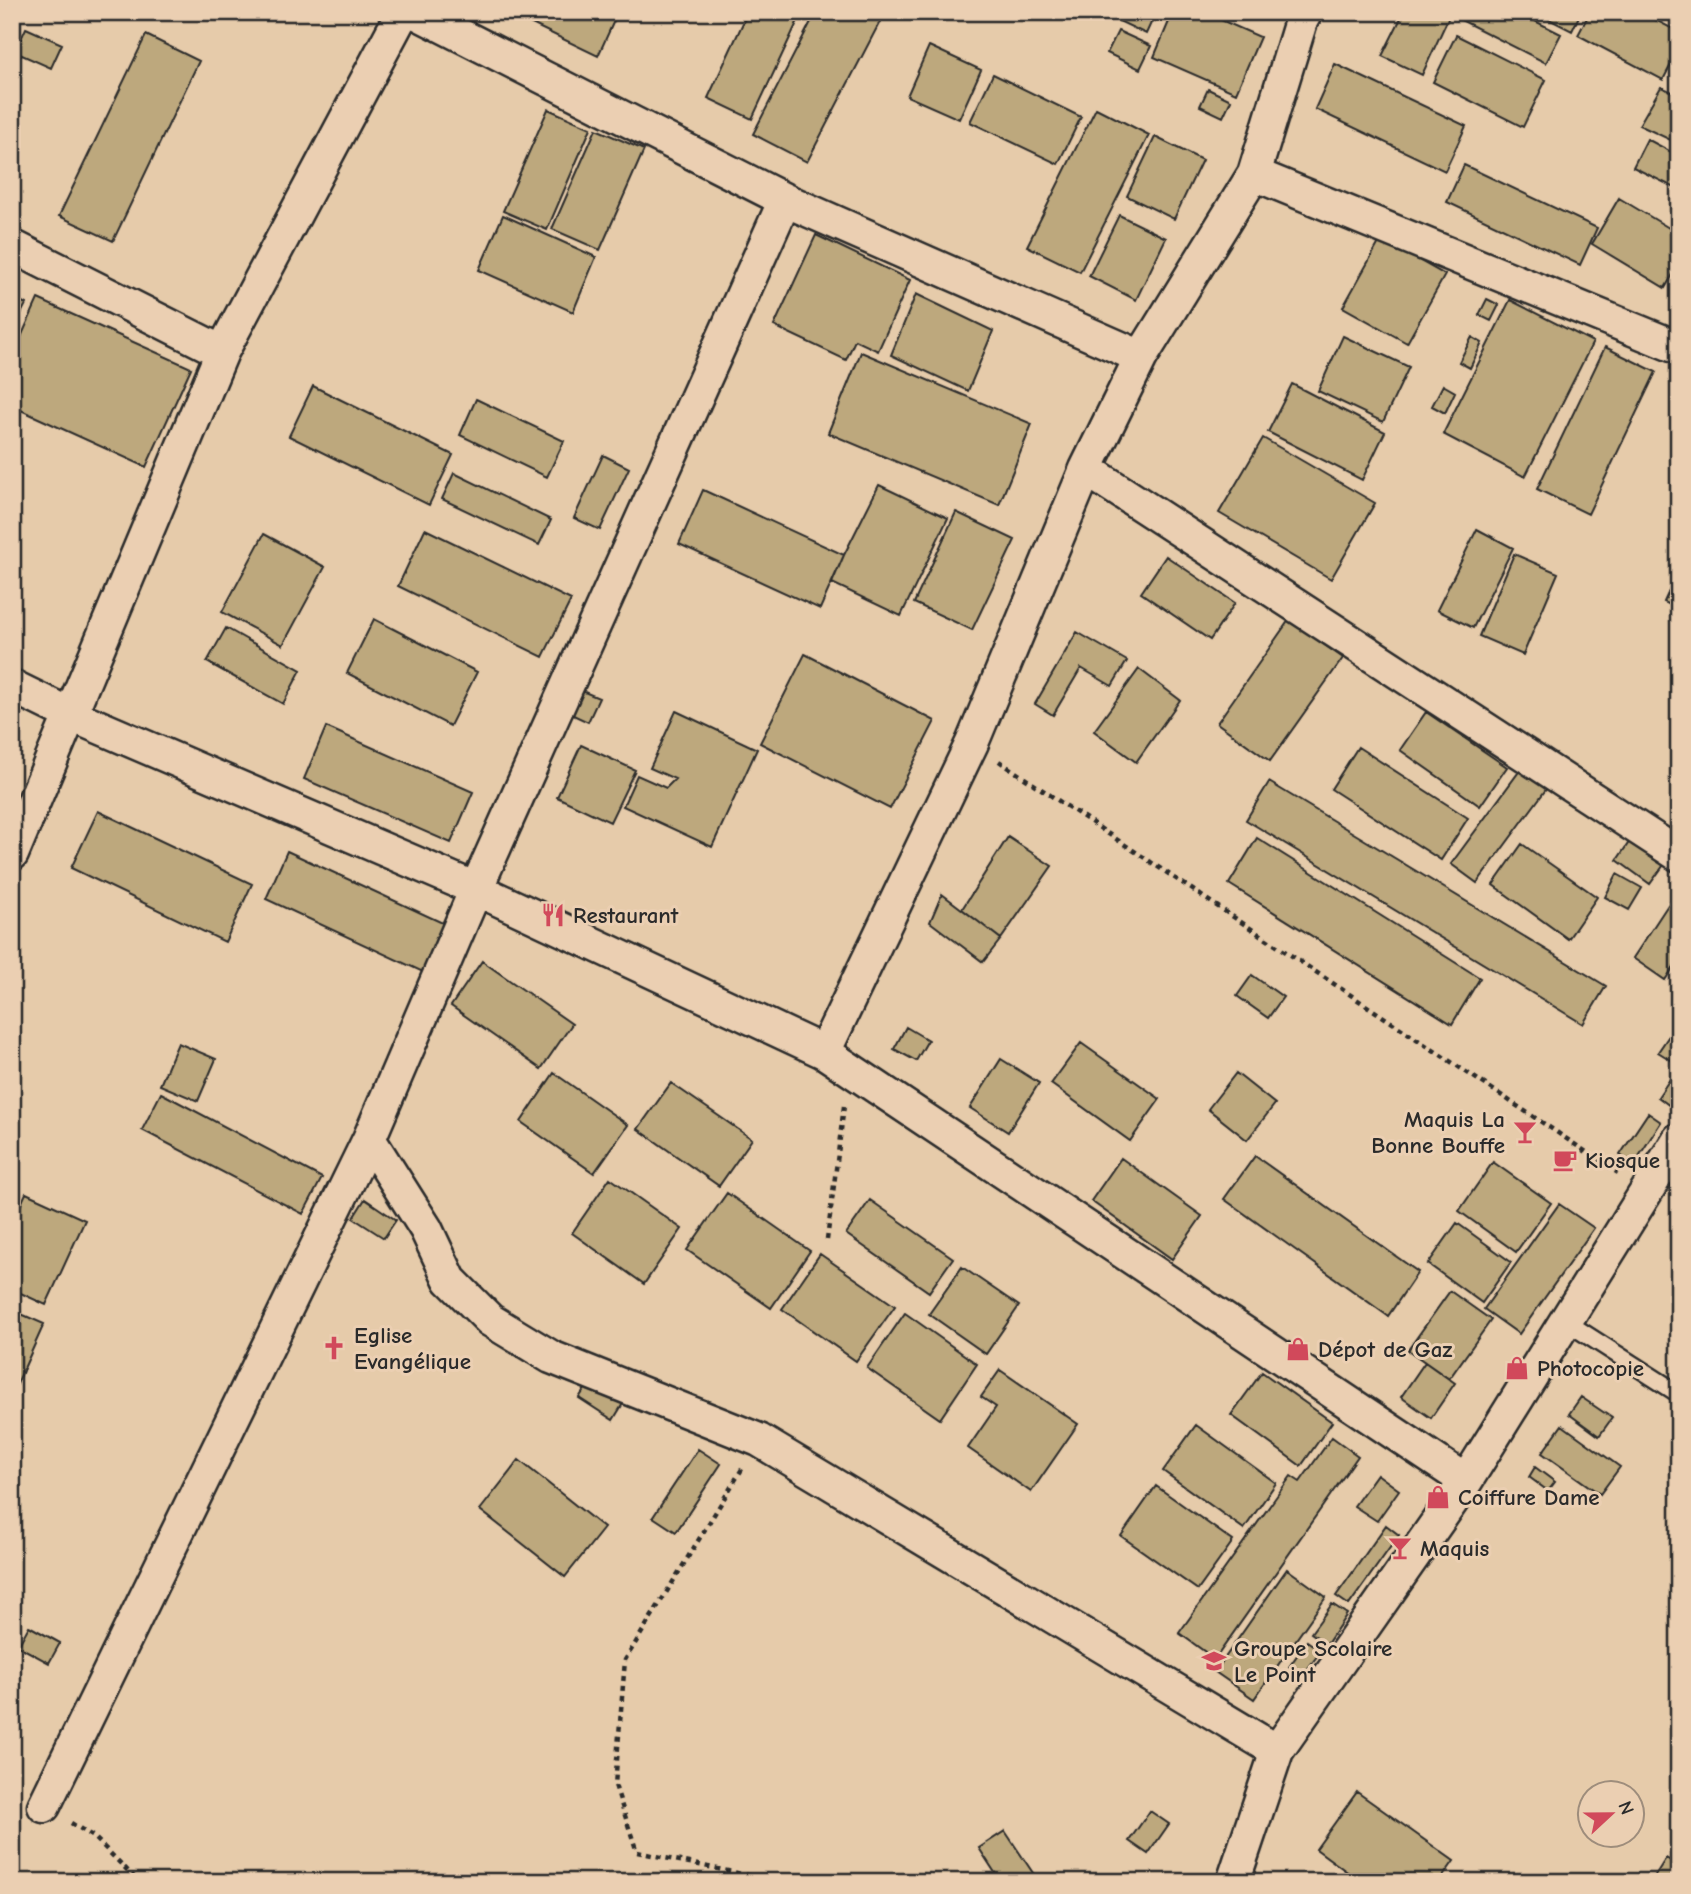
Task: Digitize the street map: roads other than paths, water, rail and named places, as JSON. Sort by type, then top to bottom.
[{"type":"street","points":[[12,854],[222,352],[403,12]]},
{"type":"street","points":[[415,12],[785,200],[1141,357]]},
{"type":"street","points":[[836,1060],[972,744],[1086,469],[1141,357],[1254,174],[1296,15]]},
{"type":"street","points":[[1254,174],[1679,348]]},
{"type":"street","points":[[44,1806],[369,1139],[477,889],[785,200]]},
{"type":"street","points":[[12,246],[222,352]]},
{"type":"street","points":[[1086,469],[1679,855]]},
{"type":"street","points":[[12,686],[69,714],[477,889],[836,1060],[1466,1481]]},
{"type":"street","points":[[369,1139],[426,1229],[450,1280],[490,1320],[551,1357],[759,1440],[1277,1751]]},
{"type":"street","points":[[1237,1880],[1277,1751],[1466,1481],[1679,1139]]},
{"type":"lane","points":[[1566,1321],[1679,1394]]},
{"type":"place","name":"Restaurant","points":[[553,915]]},
{"type":"place","name":"Maquis La Bonne Bouffe","points":[[1525,1132]]},
{"type":"place","name":"Kiosque","points":[[1565,1160]]},
{"type":"place","name":"Eglise Evangélique","points":[[334,1348]]},
{"type":"place","name":"Dépot de Gaz","points":[[1298,1349]]},
{"type":"place","name":"Photocopie","points":[[1517,1368]]},
{"type":"place","name":"Coiffure Dame","points":[[1438,1497]]},
{"type":"place","name":"Maquis","points":[[1400,1548]]},
{"type":"place","name":"Groupe Scolaire Le Point","points":[[1214,1661]]}]
